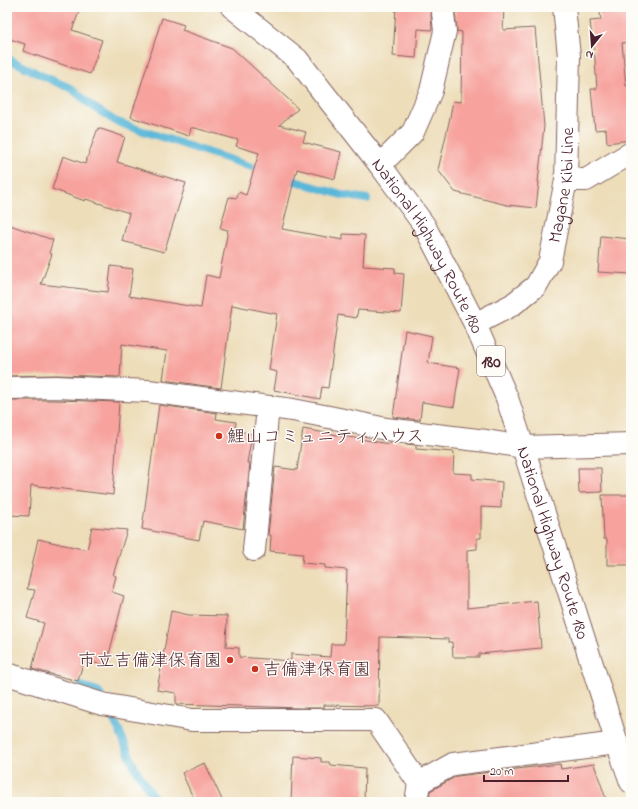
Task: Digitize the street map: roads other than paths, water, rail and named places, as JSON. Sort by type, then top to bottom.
[{"type":"main road","name":"National Highway Route 180","points":[[232,7],[297,59],[380,165],[424,225],[475,324],[507,398],[617,743],[631,782]]},
{"type":"main road","name":"Magane Kibi Line","points":[[475,324],[512,305],[536,286],[550,261],[566,180],[569,56],[564,7]]},
{"type":"main road","points":[[380,165],[413,132],[431,91],[445,31],[443,12]]},
{"type":"main road","points":[[566,180],[586,180],[631,153]]},
{"type":"main road","points":[[7,388],[56,387],[148,391],[293,410],[386,429],[523,447],[631,444]]},
{"type":"main road","points":[[254,550],[268,407]]},
{"type":"main road","points":[[7,674],[102,704],[192,720],[376,720],[417,793],[453,764],[617,743]]},
{"type":"waterway","points":[[7,58],[72,89],[93,107],[115,121],[264,171]]},
{"type":"waterway","points":[[285,178],[342,195],[367,199]]},
{"type":"waterway","points":[[81,686],[98,691],[119,730],[134,766],[152,795],[159,802]]},
{"type":"place","name":"鯉山コミュニティハウス","points":[[219,436]]},
{"type":"place","name":"市立吉備津保育園","points":[[230,660]]},
{"type":"place","name":"吉備津保育園","points":[[255,669]]}]
